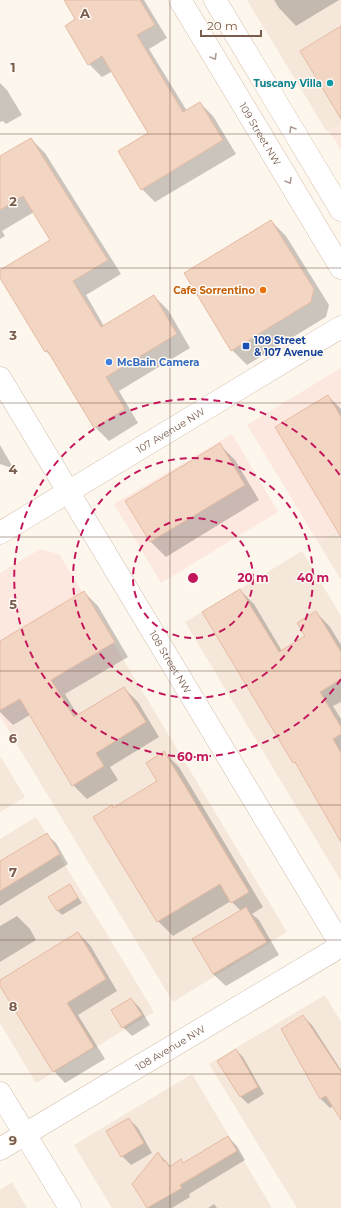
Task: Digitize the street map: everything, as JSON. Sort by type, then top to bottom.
[{"type":"street","name":"109 Street NW","points":[[180,0],[341,268]]},
{"type":"street","points":[[215,0],[341,210]]},
{"type":"street","name":"107 Avenue NW","points":[[0,533],[341,327]]},
{"type":"street","name":"108 Street NW","points":[[0,378],[341,946]]},
{"type":"street","name":"108 Avenue NW","points":[[0,1149],[341,946]]},
{"type":"street","points":[[0,1093],[70,1208]]},
{"type":"shaded area","points":[[247,0],[341,0],[341,124],[327,132]]},
{"type":"shaded area","points":[[341,124],[341,150],[329,131]]},
{"type":"shaded area","points":[[341,368],[341,528],[318,542],[247,425]]},
{"type":"shaded area","points":[[232,434],[278,512],[161,583],[114,504]]},
{"type":"shaded area","points":[[341,528],[341,580],[318,542]]},
{"type":"shaded area","points":[[40,549],[59,554],[123,659],[7,728],[0,716],[0,573]]},
{"type":"shaded area","points":[[302,551],[341,616],[341,881],[185,622]]},
{"type":"shaded area","points":[[123,659],[287,932],[173,1002],[7,728]]},
{"type":"shaded area","points":[[0,756],[25,797],[0,812]]},
{"type":"shaded area","points":[[36,817],[154,1012],[36,1083],[0,1023],[0,839]]},
{"type":"shaded area","points":[[325,995],[341,1022],[341,1208],[297,1208],[209,1064]]},
{"type":"shaded area","points":[[192,1074],[272,1208],[112,1208],[74,1145]]},
{"type":"shaded area","points":[[12,1182],[27,1208],[0,1208],[0,1190]]},
{"type":"building","points":[[64,0],[140,0],[155,25],[137,35],[183,112],[200,102],[223,140],[141,190],[118,151],[148,133],[102,56],[88,65],[65,26],[75,19]]},
{"type":"building","name":"Tuscany Villa","points":[[341,26],[341,119],[300,51]]},
{"type":"building","points":[[31,138],[108,260],[73,281],[101,327],[154,295],[177,334],[106,377],[125,409],[94,428],[47,350],[45,352],[0,278],[0,270],[50,240],[23,196],[0,210],[0,156]]},
{"type":"building","points":[[271,220],[314,289],[311,302],[231,351],[184,273]]},
{"type":"building","points":[[328,395],[341,417],[341,537],[275,427]]},
{"type":"building","points":[[220,443],[245,485],[150,542],[125,501]]},
{"type":"building","points":[[240,589],[279,652],[305,636],[297,623],[316,611],[341,652],[341,679],[320,692],[341,727],[341,734],[333,739],[341,753],[341,842],[295,762],[293,763],[202,612]]},
{"type":"building","points":[[84,591],[115,642],[51,680],[74,717],[124,687],[146,722],[96,753],[104,766],[72,786],[20,699],[0,710],[0,641]]},
{"type":"building","points":[[164,751],[249,892],[231,903],[220,884],[157,922],[93,817],[112,805],[113,808],[157,781],[146,763]]},
{"type":"building","points":[[47,833],[60,854],[0,891],[0,861]]},
{"type":"building","points":[[70,884],[78,898],[57,911],[48,897]]},
{"type":"building","points":[[246,907],[267,942],[213,974],[192,939]]},
{"type":"building","points":[[78,932],[106,979],[67,1003],[94,1047],[53,1072],[0,986],[0,980]]},
{"type":"building","points":[[131,998],[142,1015],[122,1028],[111,1010]]},
{"type":"building","points":[[303,1015],[341,1072],[341,1120],[326,1096],[320,1099],[281,1029]]},
{"type":"building","points":[[236,1049],[258,1087],[240,1097],[217,1061]]},
{"type":"building","points":[[129,1118],[144,1143],[121,1157],[106,1131]]},
{"type":"building","points":[[228,1136],[237,1151],[180,1185],[182,1188],[147,1208],[132,1184],[158,1152],[169,1167],[181,1159],[183,1163]]},
{"type":"place","name":"Tuscany Villa","points":[[330,83]]},
{"type":"place","name":"Cafe Sorrentino","points":[[263,290]]},
{"type":"place","name":"109 Street & 107 Avenue","points":[[246,346]]},
{"type":"place","name":"McBain Camera","points":[[109,362]]}]
